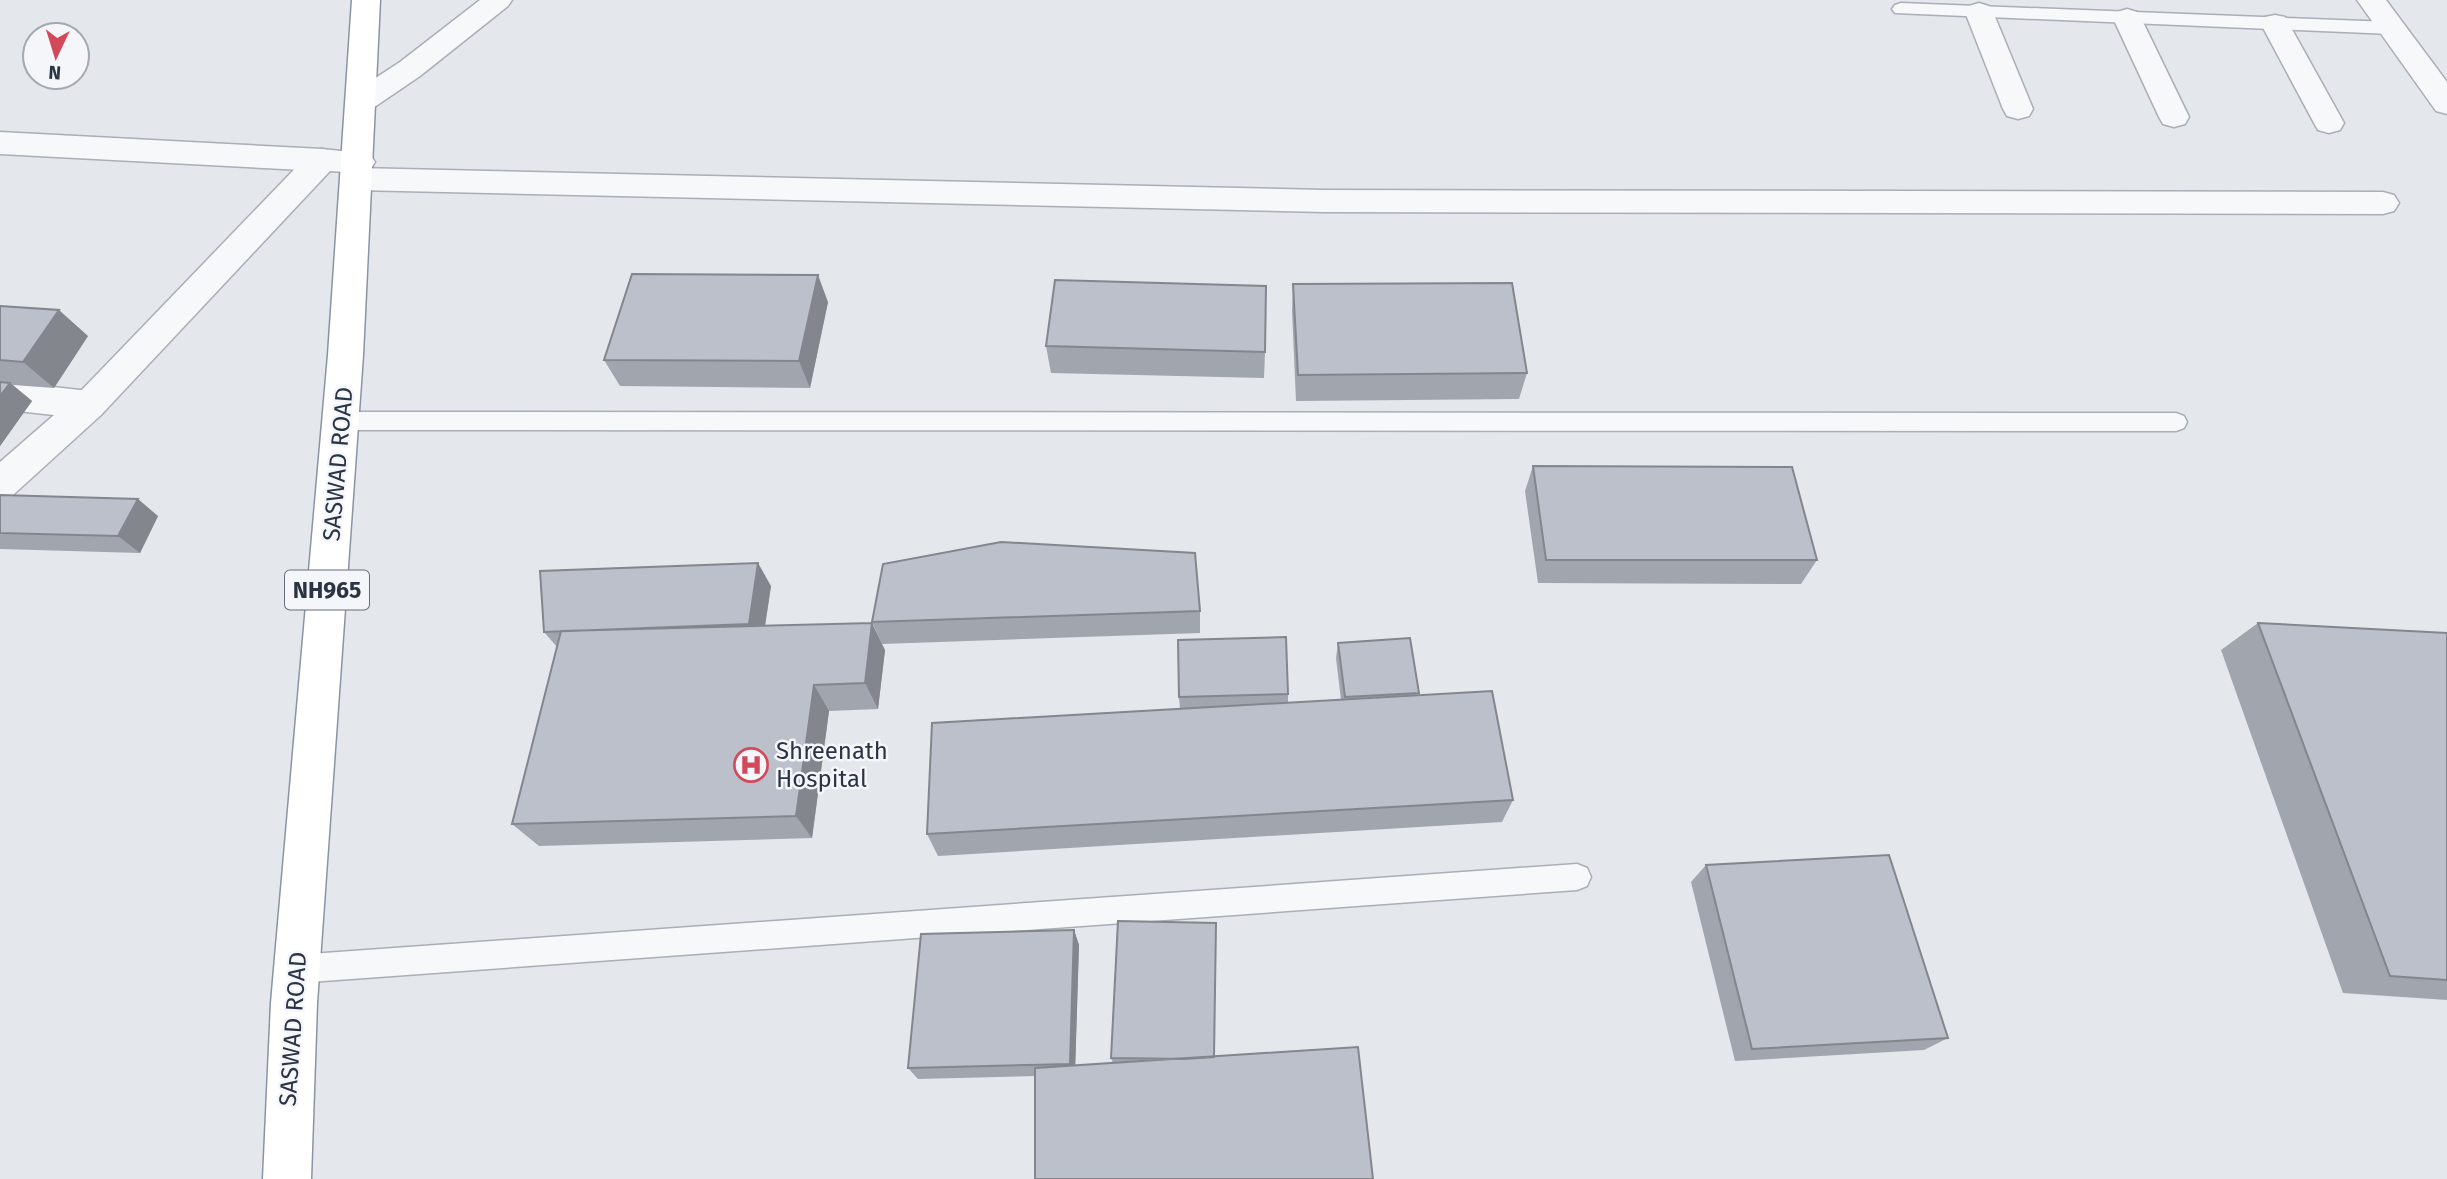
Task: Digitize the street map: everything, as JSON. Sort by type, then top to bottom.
[{"type":"highway","name":"SASWAD ROAD","points":[[287,1179],[288,1096],[296,969],[342,421],[346,167],[362,101],[366,0]]},
{"type":"street","points":[[362,101],[410,69],[498,0]]},
{"type":"street","points":[[2371,0],[2447,104]]},
{"type":"street","points":[[1979,12],[2018,109]]},
{"type":"street","points":[[2127,18],[2174,117]]},
{"type":"street","points":[[2275,24],[2329,123]]},
{"type":"street","points":[[0,143],[346,167],[1338,201],[2383,203]]},
{"type":"street","points":[[0,484],[346,167]]},
{"type":"street","points":[[0,395],[89,405]]},
{"type":"lane","points":[[1901,9],[2391,28]]},
{"type":"lane","points":[[342,421],[2176,422]]},
{"type":"lane","points":[[296,969],[1577,877]]},
{"type":"building","points":[[632,274],[818,275],[799,361],[604,360]]},
{"type":"building","points":[[1055,280],[1266,286],[1265,352],[1046,346]]},
{"type":"building","points":[[1512,283],[1527,373],[1298,375],[1293,284]]},
{"type":"building","points":[[0,306],[59,310],[23,362],[0,360]]},
{"type":"building","points":[[0,382],[10,383],[0,396]]},
{"type":"building","points":[[1533,466],[1792,467],[1817,560],[1546,560]]},
{"type":"building","points":[[0,495],[138,499],[118,536],[0,533]]},
{"type":"building","points":[[1001,542],[1195,553],[1200,611],[872,622],[883,564]]},
{"type":"building","points":[[758,563],[749,624],[544,632],[540,571]]},
{"type":"building","points":[[872,623],[865,683],[814,685],[796,816],[512,824],[561,631]]},
{"type":"building","points":[[2258,623],[2447,633],[2447,980],[2390,976]]},
{"type":"building","points":[[1286,637],[1288,694],[1179,697],[1178,640]]},
{"type":"building","points":[[1410,638],[1419,693],[1345,697],[1338,643]]},
{"type":"building","points":[[1492,691],[1513,800],[927,834],[932,723]]},
{"type":"building","points":[[1889,855],[1948,1038],[1752,1049],[1706,865]]},
{"type":"building","points":[[1118,921],[1216,923],[1214,1057],[1111,1058]]},
{"type":"building","points":[[1074,930],[1070,1064],[908,1068],[921,934]]},
{"type":"building","points":[[1358,1047],[1373,1179],[1035,1179],[1035,1068]]},
{"type":"place","name":"Shreenath Hospital","points":[[751,765]]}]
